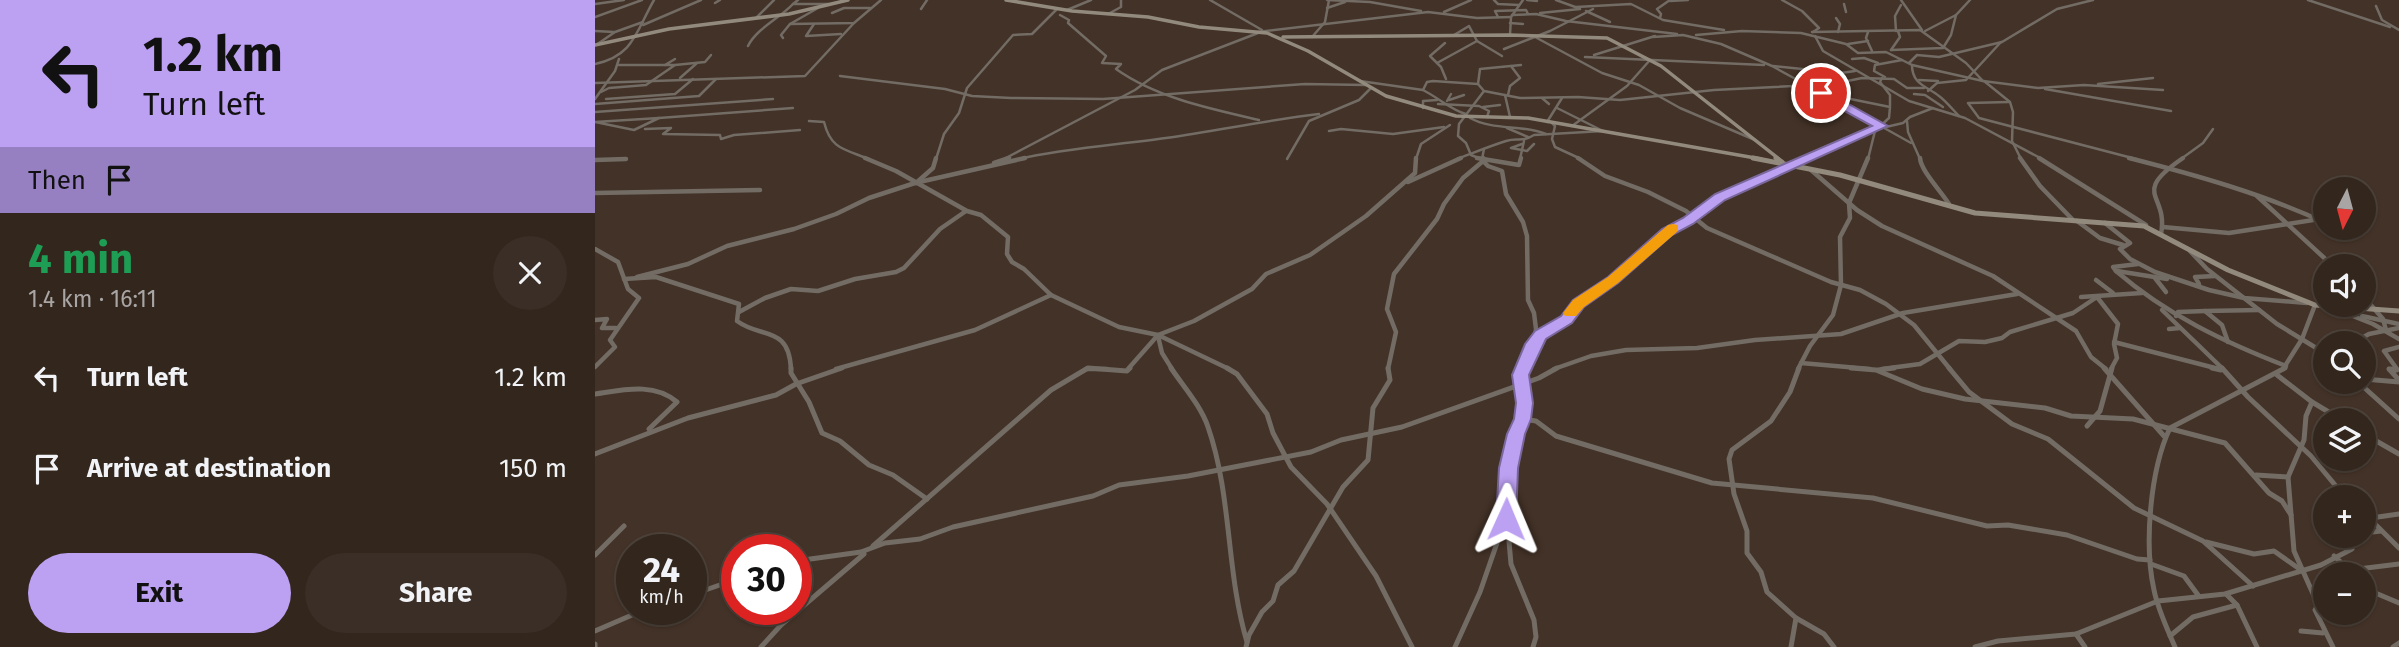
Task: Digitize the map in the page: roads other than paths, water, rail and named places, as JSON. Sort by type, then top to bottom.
[{"type":"street","points":[[595,4],[624,0]]},
{"type":"street","points":[[595,17],[642,0]]},
{"type":"street","points":[[601,93],[619,65],[619,59],[643,24],[643,18],[654,0]]},
{"type":"street","points":[[595,45],[615,32],[643,24],[701,0]]},
{"type":"street","points":[[715,3],[720,0]]},
{"type":"street","points":[[757,17],[774,0]]},
{"type":"street","points":[[748,46],[751,38],[798,0]]},
{"type":"street","points":[[595,45],[635,36],[782,15],[848,0]]},
{"type":"street","points":[[595,83],[805,76],[824,58],[842,34],[881,0]]},
{"type":"street","points":[[921,9],[927,0]]},
{"type":"street","points":[[1006,0],[1067,10],[1148,16],[1199,27],[1261,32],[1279,37],[1385,96],[1423,108],[1467,116],[1510,117],[1549,122],[1791,164],[1983,215],[2102,221],[2149,227]]},
{"type":"street","points":[[915,183],[933,168],[944,134],[959,113],[965,94],[996,52],[1013,34],[1032,34],[1054,8],[1054,0]]},
{"type":"street","points":[[1067,10],[1091,0]]},
{"type":"street","points":[[1108,14],[1121,7],[1121,0]]},
{"type":"street","points":[[1210,0],[1229,9],[1261,32]]},
{"type":"street","points":[[1312,37],[1325,22],[1328,0],[1350,0],[1477,18],[1636,5],[1670,21],[1735,31]]},
{"type":"street","points":[[1326,8],[1350,0]]},
{"type":"street","points":[[1444,13],[1471,0]]},
{"type":"street","points":[[1494,0],[1496,3],[1509,2],[1527,10],[1528,14]]},
{"type":"street","points":[[1502,66],[1502,56],[1510,35],[1511,16],[1525,0],[1537,1]]},
{"type":"street","points":[[1556,0],[1615,24]]},
{"type":"street","points":[[1609,6],[1626,0]]},
{"type":"street","points":[[1660,18],[1661,14],[1657,9],[1670,0],[1688,0]]},
{"type":"street","points":[[1782,0],[1806,12],[1819,28],[1813,34]]},
{"type":"street","points":[[1653,37],[1735,31],[1813,34],[1924,31],[1956,15],[1970,0]]},
{"type":"street","points":[[1601,106],[1694,92],[1833,84],[1849,79],[1867,78],[1894,79],[1905,88],[1926,90],[1935,83],[1963,80],[2002,41],[2057,9],[2092,0]]},
{"type":"street","points":[[2308,0],[2399,30]]},
{"type":"street","points":[[1636,5],[1640,2]]},
{"type":"street","points":[[1889,51],[1900,37],[1895,16],[1901,2],[1924,31],[2010,102],[2014,146],[2046,193],[2075,220],[2100,238],[2123,245],[2130,243],[2102,221]]},
{"type":"street","points":[[793,4],[830,4]]},
{"type":"street","points":[[1844,4],[1846,12]]},
{"type":"street","points":[[783,38],[781,35],[790,24],[822,6]]},
{"type":"street","points":[[1456,6],[1462,7]]},
{"type":"street","points":[[2376,6],[2382,20],[2390,27]]},
{"type":"street","points":[[1496,18],[1495,11],[1518,7]]},
{"type":"street","points":[[1504,49],[1597,7]]},
{"type":"street","points":[[832,13],[844,8],[871,8]]},
{"type":"street","points":[[982,167],[1008,158],[1144,84],[1162,70],[1234,41],[1261,32],[1325,22],[1429,12]]},
{"type":"street","points":[[1536,14],[1566,21],[1615,24],[1667,32],[1721,44],[1772,66],[1912,143]]},
{"type":"street","points":[[1060,15],[1069,20],[1067,23],[1106,57],[1102,63],[1121,64],[1117,69],[1119,72],[1171,96],[1228,115],[1260,121]]},
{"type":"street","points":[[1943,48],[1956,15]]},
{"type":"street","points":[[1836,18],[1840,24],[1838,32]]},
{"type":"street","points":[[1577,58],[1627,47],[1672,31],[1670,21]]},
{"type":"street","points":[[814,23],[806,36],[842,34]]},
{"type":"street","points":[[790,24],[854,23]]},
{"type":"street","points":[[1509,23],[1523,24]]},
{"type":"street","points":[[1454,35],[1469,26],[1478,41],[1502,56]]},
{"type":"street","points":[[595,31],[615,32]]},
{"type":"street","points":[[1868,32],[1872,51]]},
{"type":"street","points":[[1813,34],[1846,44],[1859,53]]},
{"type":"street","points":[[1813,34],[1824,52],[1892,92],[1960,116],[2063,171],[2149,227],[2190,250],[2240,275],[2312,304]]},
{"type":"street","points":[[1537,36],[1602,73],[1630,83],[1734,134],[1755,141]]},
{"type":"street","points":[[1279,37],[1599,37],[1627,47],[1650,60],[1782,163]]},
{"type":"street","points":[[1437,63],[1478,41]]},
{"type":"street","points":[[1846,44],[1868,41]]},
{"type":"street","points":[[1912,58],[1917,55],[1939,57],[2002,41]]},
{"type":"street","points":[[1445,43],[1430,56],[1446,79]]},
{"type":"street","points":[[1903,60],[1878,63],[1864,58],[1852,59],[1850,55],[1872,51],[1943,48]]},
{"type":"street","points":[[1907,50],[1904,51],[1912,58]]},
{"type":"street","points":[[1889,51],[1911,64],[1983,81],[2171,111]]},
{"type":"street","points":[[619,65],[697,63],[705,62],[711,55]]},
{"type":"street","points":[[1585,57],[1772,66],[1846,73],[1856,71]]},
{"type":"street","points":[[1912,58],[1912,72],[1919,85],[1949,105],[1960,116]]},
{"type":"street","points":[[595,64],[619,59]]},
{"type":"street","points":[[665,65],[675,59]]},
{"type":"street","points":[[1572,126],[1630,83],[1650,60]]},
{"type":"street","points":[[680,79],[697,63]]},
{"type":"street","points":[[1834,647],[1824,634],[1796,618],[1767,592],[1761,572],[1747,553],[1747,531],[1733,485],[1730,455],[1771,421],[1790,392],[1801,363],[1833,315],[1841,285],[1840,237],[1850,218],[1849,203],[1889,118],[1890,95],[1883,86],[1882,73],[1874,71],[1878,63]]},
{"type":"street","points":[[595,99],[609,88],[646,85],[675,65]]},
{"type":"street","points":[[1521,65],[1480,69],[1478,84],[1484,91],[1520,99],[1563,97],[1636,100]]},
{"type":"street","points":[[1510,117],[1509,104],[1504,100],[1510,86],[1520,78],[1511,66]]},
{"type":"street","points":[[1846,73],[1849,79]]},
{"type":"street","points":[[840,76],[1011,99],[1171,96],[1305,84],[1366,85]]},
{"type":"street","points":[[1462,84],[1464,76]]},
{"type":"street","points":[[606,99],[675,94],[693,78]]},
{"type":"street","points":[[595,99],[699,96],[718,78]]},
{"type":"street","points":[[2092,86],[2153,78]]},
{"type":"street","points":[[1423,90],[1429,81],[1446,79],[1462,84],[1478,84]]},
{"type":"street","points":[[1917,79],[1946,83]]},
{"type":"street","points":[[1359,81],[1423,90],[1440,101]]},
{"type":"street","points":[[2038,88],[2092,86],[2163,90]]},
{"type":"street","points":[[624,279],[688,264],[727,246],[794,229],[836,214],[869,198],[915,183],[1063,149],[1166,138],[1260,121],[1319,114],[1357,101],[1367,95],[1371,88]]},
{"type":"street","points":[[1892,92],[1905,88]]},
{"type":"street","points":[[1329,131],[1341,129],[1393,134],[1459,124],[1484,91]]},
{"type":"street","points":[[1448,102],[1451,93]]},
{"type":"street","points":[[1823,94],[1890,106]]},
{"type":"street","points":[[1914,94],[1925,95],[1943,107]]},
{"type":"street","points":[[1448,102],[1464,95]]},
{"type":"street","points":[[1541,97],[1549,104]]},
{"type":"street","points":[[1549,122],[1563,97]]},
{"type":"street","points":[[595,112],[773,99]]},
{"type":"street","points":[[1423,108],[1423,101],[1483,107],[1500,105]]},
{"type":"street","points":[[1448,102],[1455,111],[1477,122],[1506,127],[1532,127],[1549,134],[1555,147],[1579,158],[1593,170],[1648,192],[1694,216],[1707,228],[1870,295],[1902,315],[1962,384],[1981,401],[2013,424],[2048,439],[2133,508],[2203,541],[2254,554],[2274,551],[2301,571]]},
{"type":"street","points":[[2010,102],[1968,103],[1979,118],[2011,124],[2169,168],[2256,195],[2313,217]]},
{"type":"street","points":[[1533,647],[1535,626],[1511,564],[1506,519],[1508,468],[1516,434],[1523,419],[1522,367],[1540,335],[1566,320],[1579,303],[1613,280],[1667,232],[1720,197],[1791,164],[1949,105]]},
{"type":"street","points":[[1483,107],[1489,111],[1487,117]]},
{"type":"street","points":[[595,122],[793,108]]},
{"type":"street","points":[[1557,108],[1604,131]]},
{"type":"street","points":[[1287,159],[1305,124],[1319,114]]},
{"type":"street","points":[[645,129],[659,118]]},
{"type":"street","points":[[1907,120],[1912,143],[1920,156],[1921,167],[1954,208]]},
{"type":"street","points":[[809,121],[824,122],[828,138],[836,145],[895,171],[950,199],[967,211],[981,215],[1008,237],[1007,254],[1012,262],[1024,269],[1051,295],[1119,327],[1158,335],[1212,359],[1237,374],[1267,414],[1273,433],[1291,467],[1327,504],[1376,576],[1412,647]]},
{"type":"street","points":[[595,122],[623,130],[671,128],[663,134],[720,135],[721,139],[734,135],[800,130]]},
{"type":"street","points":[[1549,122],[1555,127],[1549,134]]},
{"type":"street","points":[[1459,124],[1458,136],[1466,143],[1471,155],[1482,160],[1520,164],[1525,141]]},
{"type":"street","points":[[761,647],[781,625],[1029,412],[1051,390],[1089,368],[1127,371],[1158,335],[1194,321],[1252,289],[1266,274],[1310,256],[1366,216],[1403,185],[1415,173],[1421,144],[1450,125]]},
{"type":"street","points":[[1506,127],[1525,141]]},
{"type":"street","points":[[2161,234],[2163,228],[2160,206],[2153,195],[2154,186],[2174,162],[2205,142],[2213,130]]},
{"type":"street","points":[[1534,144],[1529,150],[1522,152],[1511,148],[1549,134],[1604,131]]},
{"type":"street","points":[[1506,141],[1515,133]]},
{"type":"street","points":[[1403,185],[1439,166],[1484,149],[1500,146],[1500,143],[1525,141]]},
{"type":"street","points":[[1247,644],[1257,620],[1273,601],[1279,585],[1294,571],[1353,471],[1368,460],[1367,445],[1371,435],[1369,417],[1382,388],[1390,380],[1388,366],[1396,332],[1387,309],[1394,274],[1437,219],[1444,204],[1463,178],[1482,160],[1484,149]]},
{"type":"street","points":[[595,160],[626,159]]},
{"type":"street","points":[[1482,160],[1488,166],[1502,171],[1506,194],[1526,229],[1528,300],[1534,313],[1536,329],[1534,344]]},
{"type":"street","points":[[1809,168],[1849,203],[1882,226],[1993,276],[2076,331],[2091,357],[2110,373],[2164,436]]},
{"type":"street","points":[[595,192],[760,190]]},
{"type":"street","points":[[2256,195],[2320,254]]},
{"type":"street","points":[[739,312],[765,298],[791,289],[818,291],[855,279],[896,272],[904,268],[940,229],[967,211]]},
{"type":"street","points":[[2163,228],[2229,233],[2313,220]]},
{"type":"street","points":[[2123,245],[2120,249],[2123,253],[2138,264],[2200,286],[2244,298],[2312,304]]},
{"type":"street","points":[[595,250],[618,262],[628,289],[639,298],[634,310],[616,328],[610,340],[615,347],[595,367]]},
{"type":"street","points":[[2190,250],[2216,276],[2259,310],[2313,346]]},
{"type":"street","points":[[2138,264],[2113,267],[2205,349],[2222,370],[2301,447],[2334,485]]},
{"type":"street","points":[[2116,271],[2185,281]]},
{"type":"street","points":[[2200,286],[2195,277],[2216,276]]},
{"type":"street","points":[[637,277],[673,281],[739,304],[737,321],[743,327],[768,332],[788,350],[792,362],[790,373],[809,402],[822,433],[840,441],[869,465],[893,475],[927,499]]},
{"type":"street","points":[[2154,278],[2166,292]]},
{"type":"street","points":[[2096,280],[2113,294]]},
{"type":"street","points":[[2081,297],[2143,293]]},
{"type":"street","points":[[812,559],[861,552],[920,539],[953,527],[1093,496],[1119,485],[1220,470],[1311,452],[1341,440],[1402,427],[1539,378],[1570,361],[1614,351],[1697,348],[1841,334],[1914,310],[2017,294]]},
{"type":"street","points":[[595,454],[688,418],[775,395],[796,383],[975,330],[1051,295]]},
{"type":"street","points":[[1801,363],[1876,370],[1920,363],[1959,341],[1985,342],[2073,313],[2098,297]]},
{"type":"street","points":[[2087,426],[2100,411],[2117,358],[2114,342],[2118,324],[2098,297]]},
{"type":"street","points":[[2175,647],[2158,601],[2151,562],[2157,463],[2164,436],[2172,427],[2277,375],[2286,366],[2302,339],[2312,304]]},
{"type":"street","points":[[2162,310],[2229,343],[2286,366]]},
{"type":"street","points":[[2176,316],[2178,313],[2205,310],[2259,310]]},
{"type":"street","points":[[2205,310],[2222,325],[2229,343]]},
{"type":"street","points":[[2377,310],[2399,311]]},
{"type":"street","points":[[2377,310],[2386,330]]},
{"type":"street","points":[[2358,317],[2399,339]]},
{"type":"street","points":[[2365,317],[2399,326]]},
{"type":"street","points":[[595,320],[607,319],[602,328],[616,328]]},
{"type":"street","points":[[2376,333],[2399,326]]},
{"type":"street","points":[[2169,329],[2181,328]]},
{"type":"street","points":[[1158,335],[1162,353],[1207,424],[1220,470],[1238,612],[1247,644]]},
{"type":"street","points":[[2114,342],[2222,370]]},
{"type":"street","points":[[2399,347],[2384,351],[2397,370],[2389,369],[2399,381]]},
{"type":"street","points":[[1876,370],[1921,389],[1981,401],[2045,408],[2071,415],[2150,422],[2225,443],[2256,475],[2269,493],[2282,501],[2291,515]]},
{"type":"street","points":[[2277,375],[2322,408]]},
{"type":"street","points":[[2376,380],[2399,381]]},
{"type":"street","points":[[595,394],[630,390],[656,391],[672,396],[677,402],[643,434]]},
{"type":"street","points":[[2372,394],[2398,416]]},
{"type":"street","points":[[2312,402],[2306,416],[2301,447],[2288,477],[2294,551],[2318,606],[2315,610],[2324,633],[2333,647]]},
{"type":"street","points":[[1523,419],[1536,421],[1556,436],[1628,460],[1712,483],[1873,498],[1987,526],[2018,527],[2067,535],[2151,562],[2184,576],[2198,596]]},
{"type":"street","points":[[2376,441],[2399,454]]},
{"type":"street","points":[[2256,475],[2288,477]]},
{"type":"street","points":[[2376,518],[2399,514]]},
{"type":"street","points":[[1455,647],[1480,592],[1506,519]]},
{"type":"street","points":[[2376,524],[2399,548]]},
{"type":"street","points":[[595,555],[624,526]]},
{"type":"street","points":[[2376,532],[2382,531]]},
{"type":"street","points":[[2203,541],[2253,586]]},
{"type":"street","points":[[1975,647],[1998,641],[2076,634],[2158,601],[2225,594],[2321,565],[2352,549]]},
{"type":"street","points":[[2335,556],[2341,562]]},
{"type":"street","points":[[2376,568],[2399,564]]},
{"type":"street","points":[[2376,593],[2399,603]]},
{"type":"street","points":[[2225,594],[2237,605],[2257,647]]},
{"type":"street","points":[[2170,636],[2193,617],[2237,605]]},
{"type":"street","points":[[1791,647],[1796,618]]},
{"type":"street","points":[[595,631],[616,622]]},
{"type":"street","points":[[2301,631],[2324,633]]},
{"type":"street","points":[[2076,634],[2085,647]]},
{"type":"street","points":[[2393,647],[2399,643]]}]
